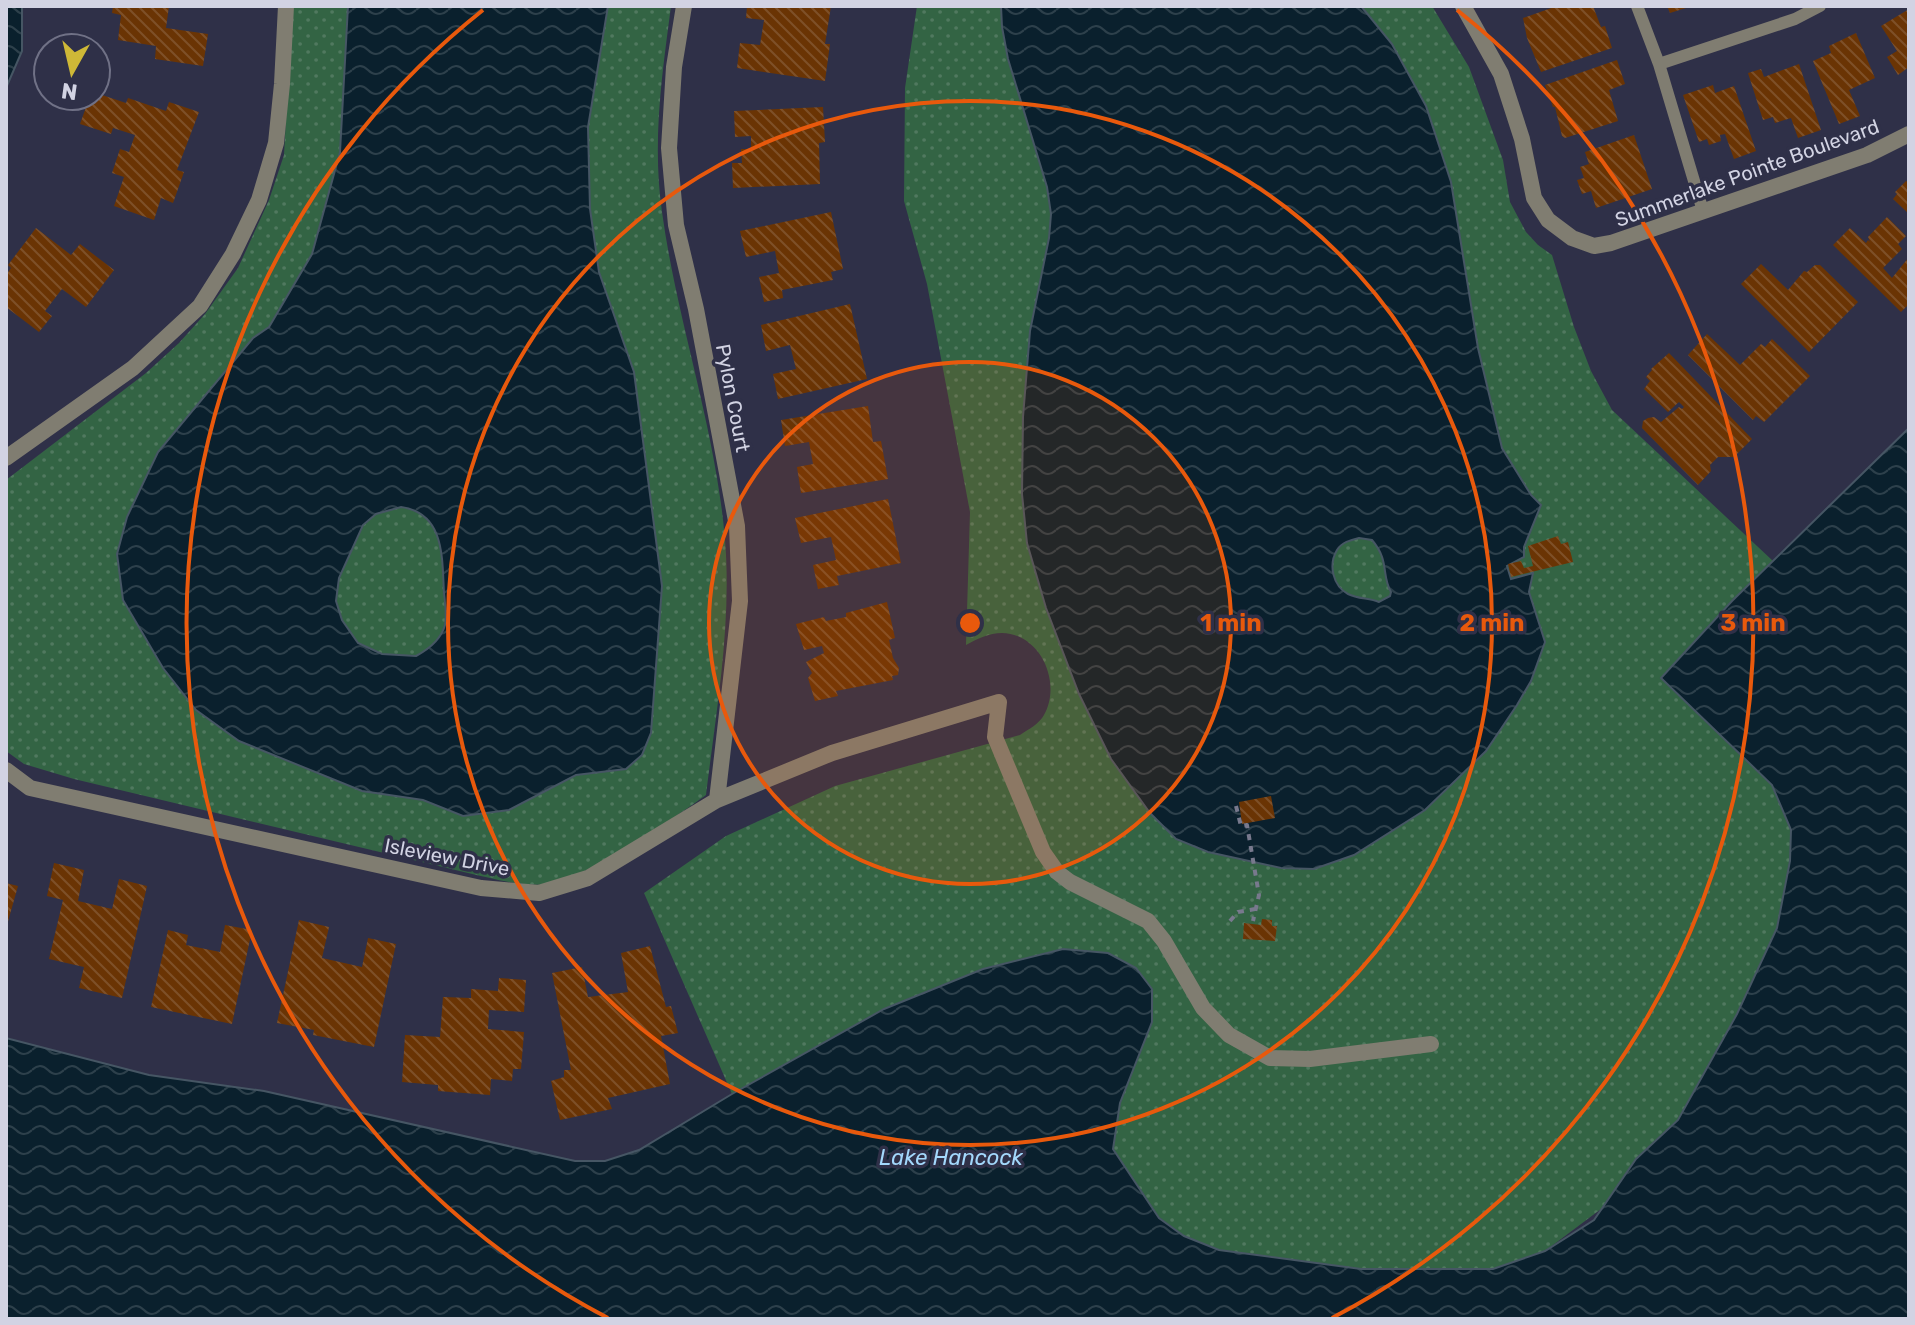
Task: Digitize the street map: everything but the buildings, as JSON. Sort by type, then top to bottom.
[{"type":"street","points":[[6,458],[133,368],[200,306],[233,254],[259,200],[276,143],[286,6]]},
{"type":"street","name":"Pylon Court","points":[[684,6],[674,67],[669,148],[675,210],[737,526],[740,601],[717,800]]},
{"type":"street","name":"Summerlake Pointe Boulevard","points":[[1465,7],[1501,74],[1522,139],[1534,198],[1548,220],[1572,238],[1594,246],[1867,155],[1909,134]]},
{"type":"street","name":"Isleview Drive","points":[[6,770],[30,788],[481,888],[539,893],[588,878],[717,800],[832,753],[999,702],[995,737],[1043,852],[1057,872],[1070,882],[1148,921],[1164,941],[1203,1008],[1229,1035],[1270,1058],[1354,1056],[1431,1044]]},
{"type":"lane","points":[[1637,6],[1659,64],[1703,211]]},
{"type":"lane","points":[[1659,64],[1795,19],[1820,6]]},
{"type":"path","points":[[1236,806],[1241,826],[1247,825],[1256,871],[1259,895],[1253,921]]},
{"type":"path","points":[[1230,921],[1238,912],[1255,909]]},
{"type":"green space","points":[[292,6],[671,6],[659,109],[659,186],[677,294],[713,457],[725,540],[725,636],[718,700],[706,795],[629,846],[564,880],[529,884],[468,873],[74,779],[24,764],[6,751],[6,480],[146,373],[179,343],[205,314],[238,268],[269,200],[284,155]]},
{"type":"green space","points":[[917,6],[1432,6],[1469,67],[1503,160],[1510,202],[1526,232],[1552,255],[1591,371],[1612,410],[1773,561],[1703,632],[1726,740],[1772,785],[1791,830],[1790,861],[1777,928],[1737,1014],[1678,1120],[1636,1159],[1601,1209],[1545,1251],[1493,1269],[1361,1269],[1219,1250],[1184,1236],[1159,1217],[1113,1149],[1120,1103],[1152,1022],[1136,968],[1108,953],[1063,949],[983,969],[884,1010],[732,1094],[644,893],[726,836],[835,786],[1020,735],[1039,721],[1049,702],[1049,675],[1037,651],[1028,642],[1016,635],[1002,633],[988,635],[966,645],[970,512],[927,284],[904,201],[905,88]]},
{"type":"water","points":[[6,6],[22,6],[22,51],[6,88]]},
{"type":"water","points":[[348,6],[608,6],[588,127],[590,209],[599,272],[634,372],[662,586],[651,733],[642,755],[626,769],[576,775],[509,810],[463,816],[423,800],[362,791],[239,741],[196,710],[163,668],[123,600],[117,554],[127,517],[158,452],[253,338],[269,327],[312,254],[340,152]],"holes":[[[401,507],[426,518],[438,539],[443,566],[445,625],[434,644],[416,656],[382,654],[358,643],[342,620],[336,601],[339,578],[363,525],[376,514]]]},
{"type":"water","points":[[1001,6],[1361,6],[1392,44],[1426,106],[1451,182],[1478,348],[1502,448],[1531,495],[1541,505],[1524,547],[1524,557],[1507,566],[1511,579],[1533,573],[1529,592],[1545,642],[1531,681],[1486,751],[1425,810],[1354,855],[1314,869],[1281,868],[1208,852],[1176,839],[1150,813],[1111,759],[1079,694],[1046,608],[1027,543],[1022,494],[1023,417],[1030,331],[1051,214],[1047,187],[1008,59]],"holes":[[[1359,538],[1372,540],[1381,555],[1391,592],[1390,596],[1379,602],[1352,596],[1343,590],[1336,581],[1333,568],[1334,556],[1341,545]]]},
{"type":"water","name":"Lake Hancock","points":[[1909,428],[1909,1319],[6,1319],[6,1038],[149,1075],[264,1091],[575,1161],[605,1161],[639,1150],[884,1009],[983,969],[1063,949],[1108,953],[1136,968],[1152,989],[1152,1022],[1120,1103],[1113,1149],[1159,1218],[1184,1236],[1219,1250],[1361,1269],[1493,1269],[1545,1251],[1594,1220],[1636,1159],[1678,1120],[1737,1014],[1777,928],[1790,861],[1791,830],[1772,785],[1661,678],[1732,601]]}]
